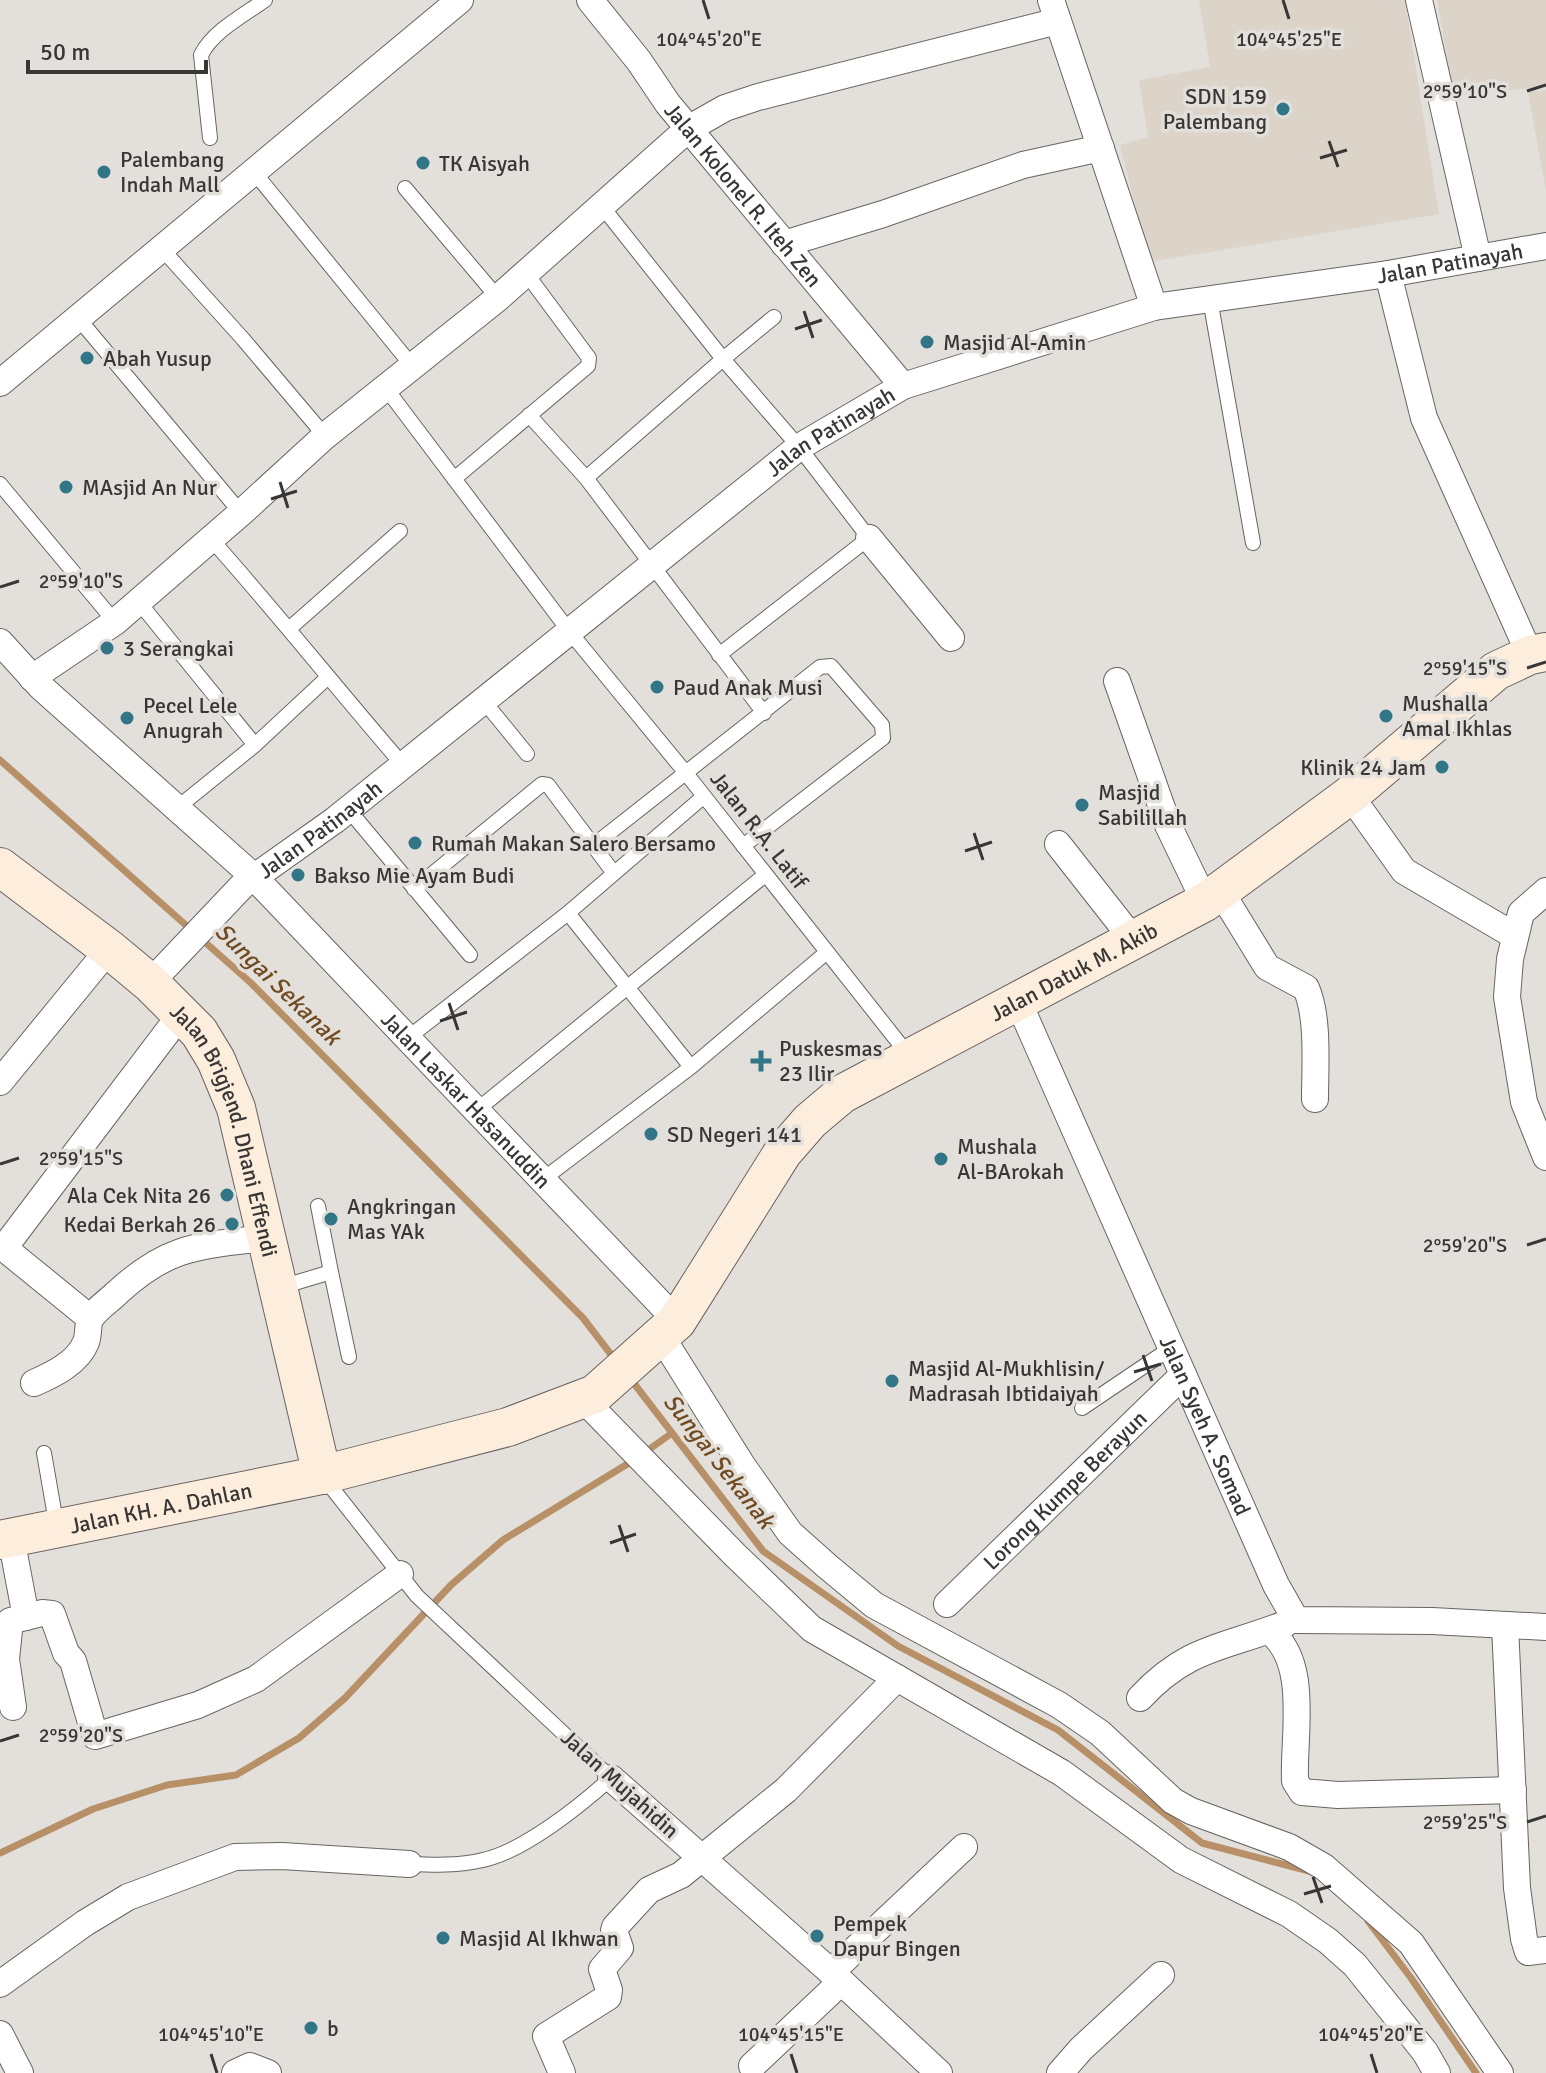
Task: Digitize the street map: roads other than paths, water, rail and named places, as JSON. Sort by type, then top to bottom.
[{"type":"street","points":[[0,383],[460,0]]},
{"type":"street","name":"Jalan Kolonel R. Iteh Zen","points":[[590,0],[688,129],[903,386]]},
{"type":"street","points":[[1419,0],[1478,258]]},
{"type":"street","points":[[32,678],[115,622],[325,436],[498,298],[688,129],[725,108],[758,97],[1054,10],[1154,307]]},
{"type":"street","points":[[784,244],[883,214],[1023,165],[1101,148]]},
{"type":"street","name":"Jalan Patinayah","points":[[160,974],[248,882],[348,809],[799,447],[903,386],[1154,307],[1388,274],[1546,246]]},
{"type":"street","points":[[1388,274],[1424,418],[1538,653]]},
{"type":"street","points":[[869,538],[951,638]]},
{"type":"street","name":"Jalan Laskar Hasanuddin","points":[[0,642],[32,678],[177,808],[248,882],[409,1037],[542,1180],[664,1333],[742,1465],[790,1533],[874,1605],[1059,1705],[1100,1733],[1173,1801],[1191,1811],[1289,1847],[1324,1867],[1411,1943],[1500,2073]]},
{"type":"street","name":"Jalan Datuk M. Akib","points":[[589,1396],[664,1333],[783,1152],[810,1121],[842,1094],[1135,942],[1213,897],[1350,795],[1496,671],[1538,653]]},
{"type":"street","points":[[1117,681],[1168,825],[1213,897],[1267,967],[1306,988],[1315,1059],[1315,1099]]},
{"type":"street","points":[[1350,795],[1404,871],[1515,936]]},
{"type":"street","points":[[1058,844],[1135,942]]},
{"type":"street","name":"Jalan Brigjend. Dhani Effendi","points":[[5,882],[109,949],[160,974],[181,1014],[199,1032],[216,1060],[236,1108],[322,1475]]},
{"type":"street","points":[[1546,891],[1521,913],[1507,997],[1524,1102],[1546,1157]]},
{"type":"street","points":[[0,1082],[109,949]]},
{"type":"street","name":"Jalan Syeh A. Somad","points":[[1018,1001],[1276,1585],[1296,1620]]},
{"type":"street","points":[[90,1318],[2,1250],[181,1014]]},
{"type":"street","points":[[34,1383],[59,1371],[76,1355],[86,1343],[90,1318],[143,1269],[174,1253],[205,1245],[265,1238]]},
{"type":"street","name":"Lorong Kumpe Berayun","points":[[947,1604],[1183,1375]]},
{"type":"street","points":[[589,1396],[734,1554],[812,1629],[1062,1773],[1181,1860],[1289,1914],[1328,1941],[1355,1965],[1425,2052],[1437,2073]]},
{"type":"street","name":"Jalan KH. A. Dahlan","points":[[6,1539],[322,1475],[508,1427],[589,1396]]},
{"type":"street","points":[[6,1539],[26,1617]]},
{"type":"street","points":[[13,1707],[6,1659],[10,1621],[52,1614],[66,1653],[73,1661],[95,1736],[198,1705],[256,1679],[400,1574]]},
{"type":"street","points":[[1140,1698],[1178,1664],[1206,1650],[1296,1620],[1432,1621],[1546,1627]]},
{"type":"street","points":[[1505,1625],[1517,1888],[1528,1952],[1546,1950]]},
{"type":"street","points":[[1269,1631],[1281,1640],[1291,1662],[1296,1697],[1295,1781],[1302,1792],[1338,1795],[1513,1790]]},
{"type":"street","points":[[562,2073],[547,2042],[547,2034],[608,1997],[609,1990],[602,1969],[604,1963],[619,1950],[614,1928],[649,1890],[681,1875],[786,1790],[897,1678]]},
{"type":"street","name":"Jalan Mujahidin","points":[[611,1778],[836,1977],[939,2073]]},
{"type":"street","points":[[752,2066],[964,1847]]},
{"type":"street","points":[[0,1984],[85,1923],[128,1897],[235,1857],[282,1856],[409,1864]]},
{"type":"street","points":[[1060,2073],[1081,2049],[1161,1975]]},
{"type":"street","points":[[0,2034],[20,2073]]},
{"type":"street","points":[[235,2073],[250,2066],[268,2073]]},
{"type":"lane","points":[[210,138],[201,55],[230,24],[265,0]]},
{"type":"lane","points":[[254,172],[413,367]]},
{"type":"lane","points":[[405,188],[498,298]]},
{"type":"lane","points":[[601,205],[723,359],[799,447],[869,538],[719,655]]},
{"type":"lane","points":[[162,249],[325,436]]},
{"type":"lane","points":[[454,479],[590,362],[526,273]]},
{"type":"lane","points":[[1210,299],[1253,543]]},
{"type":"lane","points":[[586,478],[774,317]]},
{"type":"lane","points":[[78,318],[241,513]]},
{"type":"lane","name":"Jalan R.A. Latif","points":[[385,387],[569,631],[685,772],[911,1059]]},
{"type":"lane","points":[[529,415],[586,478],[764,713]]},
{"type":"lane","points":[[0,484],[115,622]]},
{"type":"lane","points":[[290,628],[400,531]]},
{"type":"lane","points":[[211,539],[290,628],[403,765]]},
{"type":"lane","points":[[138,601],[255,745]]},
{"type":"lane","points":[[594,845],[820,667],[828,665],[882,725],[883,738],[743,846]]},
{"type":"lane","points":[[177,808],[255,745],[328,677]]},
{"type":"lane","points":[[483,700],[527,754]]},
{"type":"lane","points":[[414,889],[542,784],[548,785],[613,872]]},
{"type":"lane","points":[[409,1037],[568,913],[703,797]]},
{"type":"lane","points":[[348,809],[470,955]]},
{"type":"lane","points":[[477,1110],[765,875]]},
{"type":"lane","points":[[568,913],[691,1067]]},
{"type":"lane","points":[[542,1180],[691,1067],[827,952]]},
{"type":"lane","points":[[318,1206],[349,1357]]},
{"type":"lane","points":[[277,1289],[331,1272]]},
{"type":"lane","points":[[1082,1408],[1171,1348]]},
{"type":"lane","points":[[44,1453],[57,1528]]},
{"type":"lane","name":"Jalan Mujahidin","points":[[322,1475],[417,1596],[611,1778]]},
{"type":"lane","points":[[409,1864],[447,1866],[499,1855],[582,1804],[611,1778]]},
{"type":"waterway","name":"Sungai Sekanak","points":[[0,760],[251,983],[583,1318],[616,1361]]},
{"type":"waterway","name":"Sungai Sekanak","points":[[629,1377],[763,1551],[898,1646],[1058,1730],[1202,1843],[1309,1871]]},
{"type":"waterway","points":[[644,1453],[672,1433]]},
{"type":"waterway","points":[[0,1853],[93,1809],[167,1785],[236,1775],[299,1738],[345,1698],[451,1585],[503,1540],[634,1460]]},
{"type":"waterway","name":"Sungai Sekanak","points":[[1368,1921],[1476,2073]]},
{"type":"place","name":"SDN 159 Palembang","points":[[1283,109]]},
{"type":"place","name":"TK Aisyah","points":[[423,163]]},
{"type":"place","name":"Palembang Indah Mall","points":[[104,172]]},
{"type":"place","name":"Masjid Al-Amin","points":[[927,342]]},
{"type":"place","name":"Abah Yusup","points":[[87,358]]},
{"type":"place","name":"MAsjid An Nur","points":[[66,487]]},
{"type":"place","name":"3 Serangkai","points":[[107,648]]},
{"type":"place","name":"Paud Anak Musi","points":[[657,687]]},
{"type":"place","name":"Mushalla Amal Ikhlas","points":[[1386,716]]},
{"type":"place","name":"Pecel Lele Anugrah","points":[[127,718]]},
{"type":"place","name":"Klinik 24 Jam","points":[[1442,767]]},
{"type":"place","name":"Masjid Sabilillah","points":[[1082,805]]},
{"type":"place","name":"Rumah Makan Salero Bersamo","points":[[415,843]]},
{"type":"place","name":"Bakso Mie Ayam Budi","points":[[298,875]]},
{"type":"place","name":"Puskesmas 23 Ilir","points":[[761,1061]]},
{"type":"place","name":"SD Negeri 141","points":[[651,1134]]},
{"type":"place","name":"Mushala Al-BArokah","points":[[941,1159]]},
{"type":"place","name":"Ala Cek Nita 26","points":[[227,1195]]},
{"type":"place","name":"Angkringan Mas YAk","points":[[331,1219]]},
{"type":"place","name":"Kedai Berkah 26","points":[[232,1224]]},
{"type":"place","name":"Masjid Al-Mukhlisin/ Madrasah Ibtidaiyah","points":[[892,1381]]},
{"type":"place","name":"Pempek Dapur Bingen","points":[[817,1936]]},
{"type":"place","name":"Masjid Al Ikhwan","points":[[443,1938]]},
{"type":"place","name":"b","points":[[311,2028]]}]
